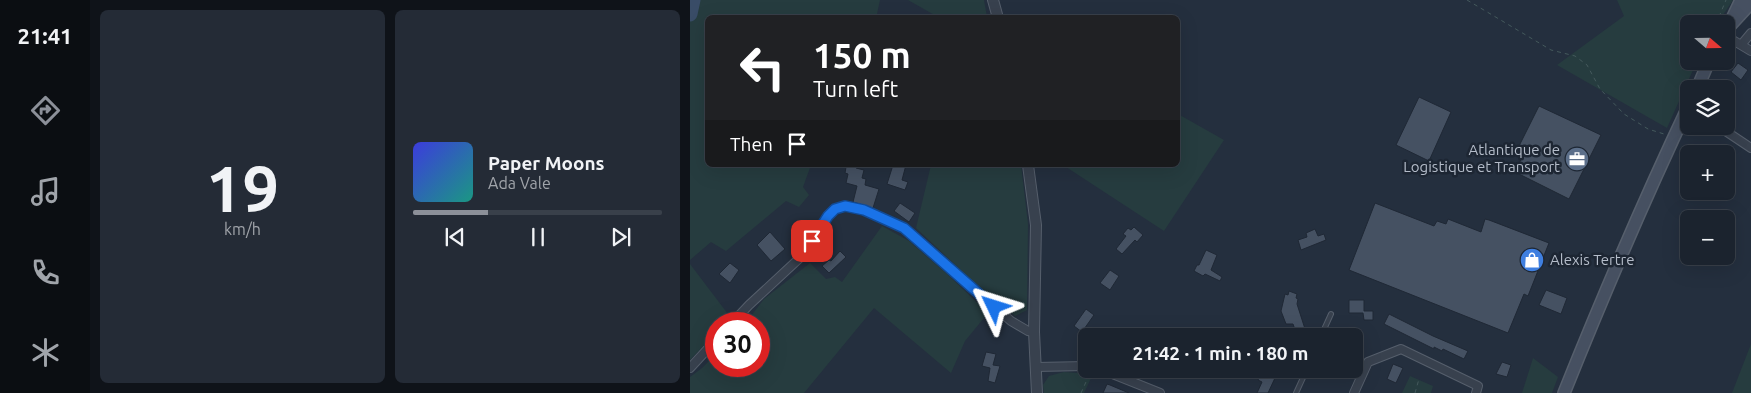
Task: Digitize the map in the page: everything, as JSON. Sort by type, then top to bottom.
[{"type":"main road","points":[[1734,15],[1741,0]]},
{"type":"main road","points":[[1735,20],[1751,3]]},
{"type":"main road","points":[[1564,393],[1610,280],[1680,125]]},
{"type":"street","points":[[993,0],[997,15]]},
{"type":"street","points":[[1741,45],[1751,33]]},
{"type":"street","points":[[1735,41],[1751,51]]},
{"type":"street","points":[[1732,135],[1751,148]]},
{"type":"street","points":[[1028,167],[1036,224],[1034,332],[1037,393]]},
{"type":"street","points":[[742,312],[804,254],[828,216],[835,209],[845,206],[864,210],[904,228],[1011,321],[1028,331],[1034,332]]},
{"type":"street","points":[[1354,393],[1368,362],[1401,349],[1477,389]]},
{"type":"street","points":[[690,368],[705,352]]},
{"type":"street","points":[[1036,367],[1078,366]]},
{"type":"street","points":[[1122,378],[1160,393]]},
{"type":"lane","points":[[1325,328],[1331,314]]},
{"type":"lane","points":[[1296,393],[1303,378]]},
{"type":"path","points":[[1467,0],[1551,50],[1575,56],[1587,65],[1600,89],[1624,114],[1648,129],[1674,137]]},
{"type":"path","points":[[1720,15],[1726,0]]},
{"type":"path","points":[[1081,393],[1088,378]]},
{"type":"path","points":[[1414,393],[1419,379]]},
{"type":"green space","points":[[690,0],[880,0],[878,15],[705,15],[705,167],[810,167],[803,187],[809,195],[799,207],[786,201],[726,251],[711,242],[690,260]]},
{"type":"green space","points":[[908,0],[984,0],[987,15],[934,15]]},
{"type":"green space","points":[[1617,0],[1733,0],[1723,15],[1680,15],[1680,70],[1693,70],[1688,80],[1680,80],[1680,99],[1667,128],[1557,65],[1624,16]]},
{"type":"green space","points":[[1180,115],[1224,140],[1164,231],[1066,167],[1180,167]]},
{"type":"green space","points":[[931,167],[1021,167],[1028,224],[1027,310],[1015,316],[982,290],[916,228]]},
{"type":"green space","points":[[882,226],[909,241],[988,313],[965,341],[951,373],[874,308],[804,393],[690,393],[690,377],[705,365],[705,377],[770,377],[770,312],[754,312],[764,299],[810,263],[826,279],[835,277],[842,282]]},
{"type":"green space","points":[[690,264],[726,312],[705,312],[705,344],[690,360]]},
{"type":"green space","points":[[1751,344],[1751,393],[1732,393]]},
{"type":"green space","points":[[1533,358],[1558,377],[1552,393],[1522,393]]},
{"type":"green space","points":[[1064,372],[1078,373],[1078,378],[1091,378],[1084,393],[1044,393],[1043,385],[1049,376]]},
{"type":"green space","points":[[1410,376],[1433,386],[1431,393],[1402,393]]},
{"type":"building","points":[[1738,63],[1748,70],[1741,80],[1731,72],[1735,70]]},
{"type":"building","points":[[1419,97],[1451,112],[1429,161],[1396,145]]},
{"type":"building","points":[[1539,106],[1601,135],[1569,199],[1515,172],[1525,151],[1518,148]]},
{"type":"building","points":[[846,167],[856,167],[864,170],[862,178],[866,179],[865,185],[879,189],[873,208],[853,202],[857,186],[846,183],[848,174],[845,173]]},
{"type":"building","points":[[892,167],[905,167],[902,180],[908,182],[905,190],[887,184]]},
{"type":"building","points":[[900,203],[915,213],[909,222],[894,211]]},
{"type":"building","points":[[1375,203],[1434,226],[1437,221],[1446,224],[1448,219],[1481,232],[1485,219],[1549,243],[1528,296],[1524,294],[1508,333],[1349,270]]},
{"type":"building","points":[[1134,227],[1143,235],[1137,242],[1135,240],[1122,254],[1116,249],[1126,236],[1123,234],[1128,228],[1131,230]]},
{"type":"building","points":[[1315,229],[1318,236],[1324,234],[1326,240],[1301,250],[1298,240],[1307,237],[1306,233]]},
{"type":"building","points":[[770,232],[785,249],[771,261],[757,245]]},
{"type":"building","points":[[1206,250],[1217,255],[1211,270],[1222,277],[1220,281],[1194,271]]},
{"type":"building","points":[[840,251],[846,257],[829,273],[822,266],[829,260],[831,261]]},
{"type":"building","points":[[730,263],[739,270],[730,283],[719,274]]},
{"type":"building","points":[[1110,270],[1119,276],[1110,290],[1100,283]]},
{"type":"building","points":[[1546,290],[1567,298],[1561,314],[1539,305]]},
{"type":"building","points":[[1289,291],[1297,294],[1297,304],[1305,328],[1294,328],[1293,324],[1286,324],[1281,311],[1285,294],[1288,295]]},
{"type":"building","points":[[1349,300],[1364,300],[1364,311],[1373,311],[1373,320],[1364,320],[1363,313],[1349,313]]},
{"type":"building","points":[[1086,309],[1094,315],[1085,328],[1078,329],[1074,326]]},
{"type":"building","points":[[1389,314],[1468,351],[1464,359],[1443,349],[1442,351],[1434,347],[1434,349],[1384,324]]},
{"type":"building","points":[[986,352],[996,354],[993,365],[1000,366],[995,383],[988,381],[990,368],[982,366]]},
{"type":"building","points":[[1502,362],[1511,365],[1507,377],[1496,374]]},
{"type":"building","points":[[1393,364],[1403,368],[1396,383],[1387,379]]},
{"type":"building","points":[[1259,378],[1275,378],[1268,393],[1257,393],[1262,382],[1258,380]]},
{"type":"building","points":[[1107,384],[1110,385],[1129,393],[1103,393]]},
{"type":"waterway","points":[[690,14],[693,0]]},
{"type":"place","name":"Atlantique de Logistique et Transport","points":[[1577,159]]},
{"type":"place","name":"Alexis Tertre","points":[[1532,260]]},
{"type":"route","points":[[812,241],[828,216],[835,209],[845,206],[864,210],[886,218],[904,228],[994,307]]}]
